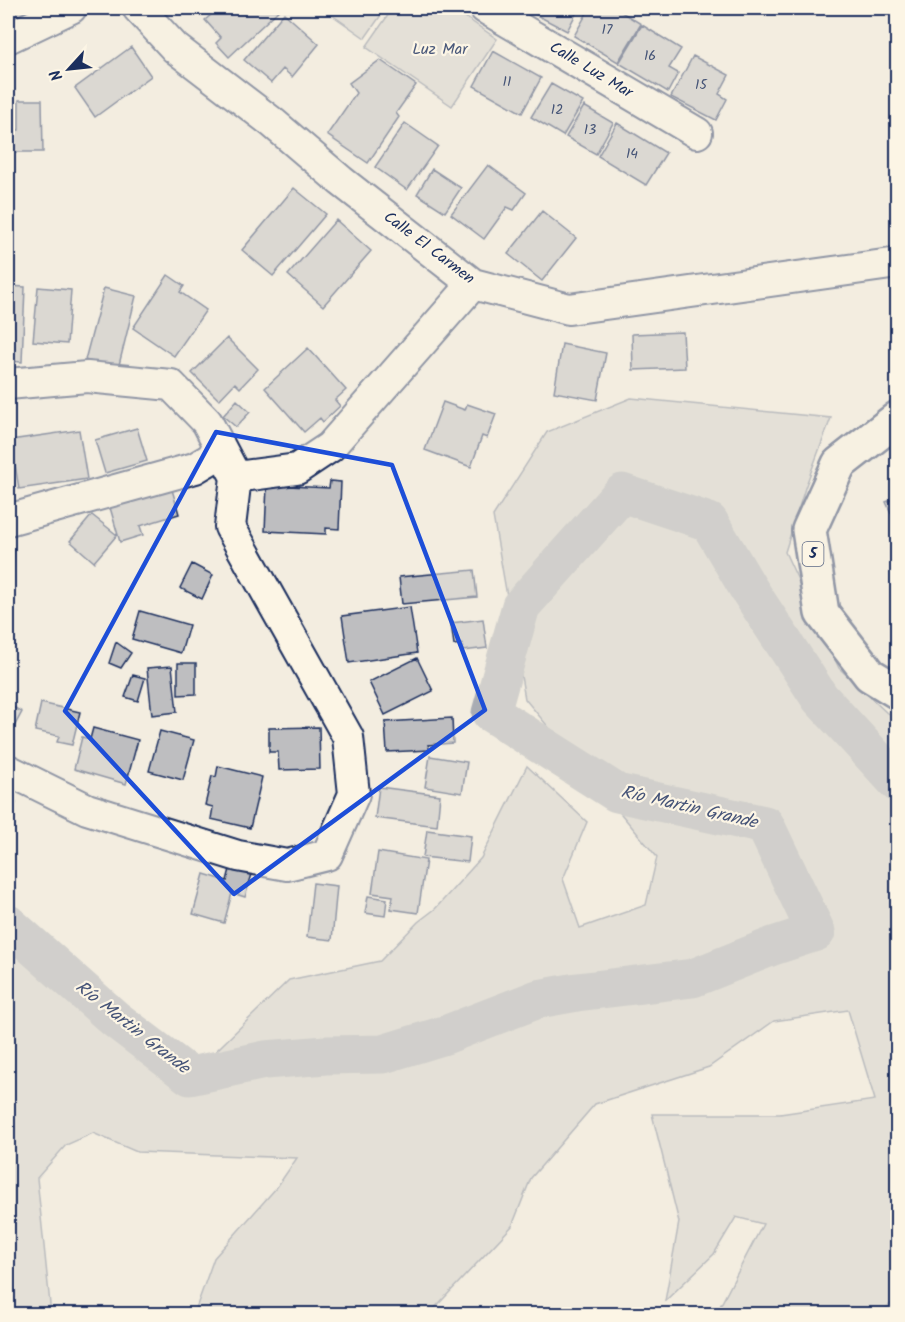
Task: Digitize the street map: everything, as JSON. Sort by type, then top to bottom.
[{"type":"main road","name":"5","points":[[897,418],[839,464],[809,530],[822,613],[870,675],[897,692]]},
{"type":"street","points":[[8,38],[71,8]]},
{"type":"street","name":"Calle El Carmen","points":[[138,8],[174,48],[273,123],[341,181],[473,284],[569,309],[897,263]]},
{"type":"street","name":"Calle Luz Mar","points":[[485,8],[697,133]]},
{"type":"street","points":[[236,477],[297,469],[330,447],[473,284]]},
{"type":"street","points":[[8,384],[87,377],[171,385],[207,422],[236,477],[230,526],[348,737],[354,794],[327,855],[286,865],[238,856],[87,809],[8,770]]},
{"type":"street","points":[[8,520],[195,468],[212,458],[219,444]]},
{"type":"highlighted area","points":[[216,432],[392,465],[485,710],[234,894],[65,711]]},
{"type":"green space","points":[[322,8],[386,8],[365,38]]},
{"type":"green space","name":"Luz Mar","points":[[393,8],[452,8],[497,39],[452,106],[366,47]]},
{"type":"green space","points":[[631,398],[831,418],[805,488],[785,552],[839,668],[887,713],[897,715],[898,1298],[879,1314],[716,1314],[763,1224],[736,1217],[714,1254],[665,1301],[679,1222],[652,1114],[780,1114],[875,1100],[848,1010],[774,1021],[709,1067],[595,1104],[531,1178],[512,1226],[429,1314],[194,1314],[214,1258],[277,1187],[297,1158],[137,1152],[93,1133],[66,1145],[37,1178],[51,1314],[8,1314],[8,929],[187,1079],[289,980],[380,961],[418,922],[435,909],[481,858],[527,766],[587,822],[563,879],[580,928],[646,905],[657,857],[525,699],[493,516],[547,432]]},
{"type":"building","points":[[8,8],[41,8],[15,21]]},
{"type":"building","points":[[219,8],[280,9],[229,57],[216,43],[221,38],[205,20]]},
{"type":"building","points":[[523,8],[579,8],[567,31]]},
{"type":"building","points":[[585,8],[615,8],[641,24],[618,62],[574,36],[588,11]]},
{"type":"building","points":[[284,13],[319,44],[292,77],[283,69],[271,83],[244,60]]},
{"type":"building","points":[[642,25],[681,49],[669,68],[678,73],[668,92],[619,63]]},
{"type":"building","points":[[131,47],[151,76],[95,117],[75,88]]},
{"type":"building","points":[[493,51],[541,78],[522,113],[474,86]]},
{"type":"building","points":[[693,56],[729,75],[719,94],[727,99],[716,120],[671,97]]},
{"type":"building","points":[[380,60],[416,85],[396,113],[399,117],[368,163],[327,135],[356,93],[349,83]]},
{"type":"building","points":[[551,84],[583,102],[563,136],[531,117]]},
{"type":"building","points":[[19,100],[42,100],[43,152],[12,152],[11,130],[19,130]]},
{"type":"building","points":[[584,106],[613,123],[596,154],[566,137]]},
{"type":"building","points":[[405,123],[438,146],[407,190],[375,167]]},
{"type":"building","points":[[617,123],[666,153],[646,185],[598,156]]},
{"type":"building","points":[[488,165],[526,193],[514,210],[507,207],[484,239],[451,214]]},
{"type":"building","points":[[432,169],[461,188],[445,212],[417,194]]},
{"type":"building","points":[[294,188],[326,214],[273,276],[242,250]]},
{"type":"building","points":[[542,211],[576,238],[542,281],[508,254]]},
{"type":"building","points":[[336,220],[371,251],[323,306],[288,275]]},
{"type":"building","points":[[168,275],[184,286],[180,292],[206,310],[174,356],[133,328]]},
{"type":"building","points":[[8,286],[25,287],[22,362],[8,361]]},
{"type":"building","points":[[38,287],[71,290],[67,344],[33,341]]},
{"type":"building","points":[[104,288],[136,296],[118,369],[85,360]]},
{"type":"building","points":[[683,332],[685,368],[633,370],[632,334]]},
{"type":"building","points":[[227,338],[258,369],[240,388],[235,383],[219,400],[192,373]]},
{"type":"building","points":[[562,344],[606,353],[597,400],[554,392]]},
{"type":"building","points":[[308,348],[346,390],[335,400],[340,406],[323,422],[320,418],[304,432],[265,388]]},
{"type":"building","points":[[237,400],[250,412],[236,427],[223,416]]},
{"type":"building","points":[[443,402],[465,410],[467,404],[496,414],[487,438],[482,436],[471,467],[425,450]]},
{"type":"building","points":[[137,428],[147,461],[105,473],[95,440]]},
{"type":"building","points":[[79,430],[87,479],[19,489],[11,440]]},
{"type":"building","points":[[330,481],[341,482],[339,529],[326,528],[326,534],[265,531],[267,485],[329,488]]},
{"type":"building","points":[[171,486],[179,514],[140,526],[143,535],[120,542],[109,504]]},
{"type":"building","points":[[898,497],[898,528],[886,502]]},
{"type":"building","points":[[92,515],[117,535],[94,562],[70,541]]},
{"type":"building","points":[[8,549],[14,549],[12,600],[8,600]]},
{"type":"building","points":[[192,564],[213,575],[202,599],[180,588]]},
{"type":"building","points":[[474,570],[477,597],[402,604],[399,577]]},
{"type":"building","points":[[410,607],[417,653],[349,663],[342,616]]},
{"type":"building","points":[[140,611],[189,625],[181,653],[132,639]]},
{"type":"building","points":[[483,619],[487,648],[463,651],[462,644],[454,645],[451,623]]},
{"type":"building","points":[[116,642],[131,653],[121,668],[109,663]]},
{"type":"building","points":[[417,658],[433,691],[385,715],[369,682]]},
{"type":"building","points":[[178,663],[196,663],[196,694],[178,695]]},
{"type":"building","points":[[172,666],[177,712],[152,715],[147,668]]},
{"type":"building","points":[[133,675],[145,678],[138,701],[125,697]]},
{"type":"building","points":[[41,703],[80,712],[72,745],[57,742],[59,736],[35,731]]},
{"type":"building","points":[[8,704],[22,712],[9,736],[8,735]]},
{"type":"building","points":[[452,718],[453,743],[428,745],[430,750],[387,752],[385,722]]},
{"type":"building","points":[[319,727],[320,769],[279,770],[278,752],[269,752],[269,728]]},
{"type":"building","points":[[93,728],[138,740],[126,784],[74,769],[82,737],[90,739]]},
{"type":"building","points":[[160,731],[194,740],[183,780],[149,771]]},
{"type":"building","points":[[430,756],[467,762],[462,793],[425,787]]},
{"type":"building","points":[[218,766],[262,777],[250,828],[211,819],[213,807],[205,805],[212,776],[216,777]]},
{"type":"building","points":[[379,787],[440,795],[437,826],[375,818]]},
{"type":"building","points":[[8,798],[16,803],[8,818]]},
{"type":"building","points":[[427,830],[471,836],[468,862],[423,857]]},
{"type":"building","points":[[378,852],[426,860],[418,913],[391,909],[393,896],[372,893]]},
{"type":"building","points":[[231,865],[253,871],[245,897],[232,893],[224,923],[193,914],[204,874],[227,881]]},
{"type":"building","points":[[313,883],[337,886],[332,940],[307,937]]},
{"type":"building","points":[[368,896],[387,899],[385,916],[365,913]]},
{"type":"waterway","name":"Río Martin Grande","points":[[8,924],[115,1019],[190,1076],[265,1060],[326,1055],[383,1054],[445,1035],[538,999],[693,978],[773,946],[816,932],[765,825],[617,793],[491,713],[521,606],[622,493],[709,522],[748,588],[820,698],[898,783]]}]
